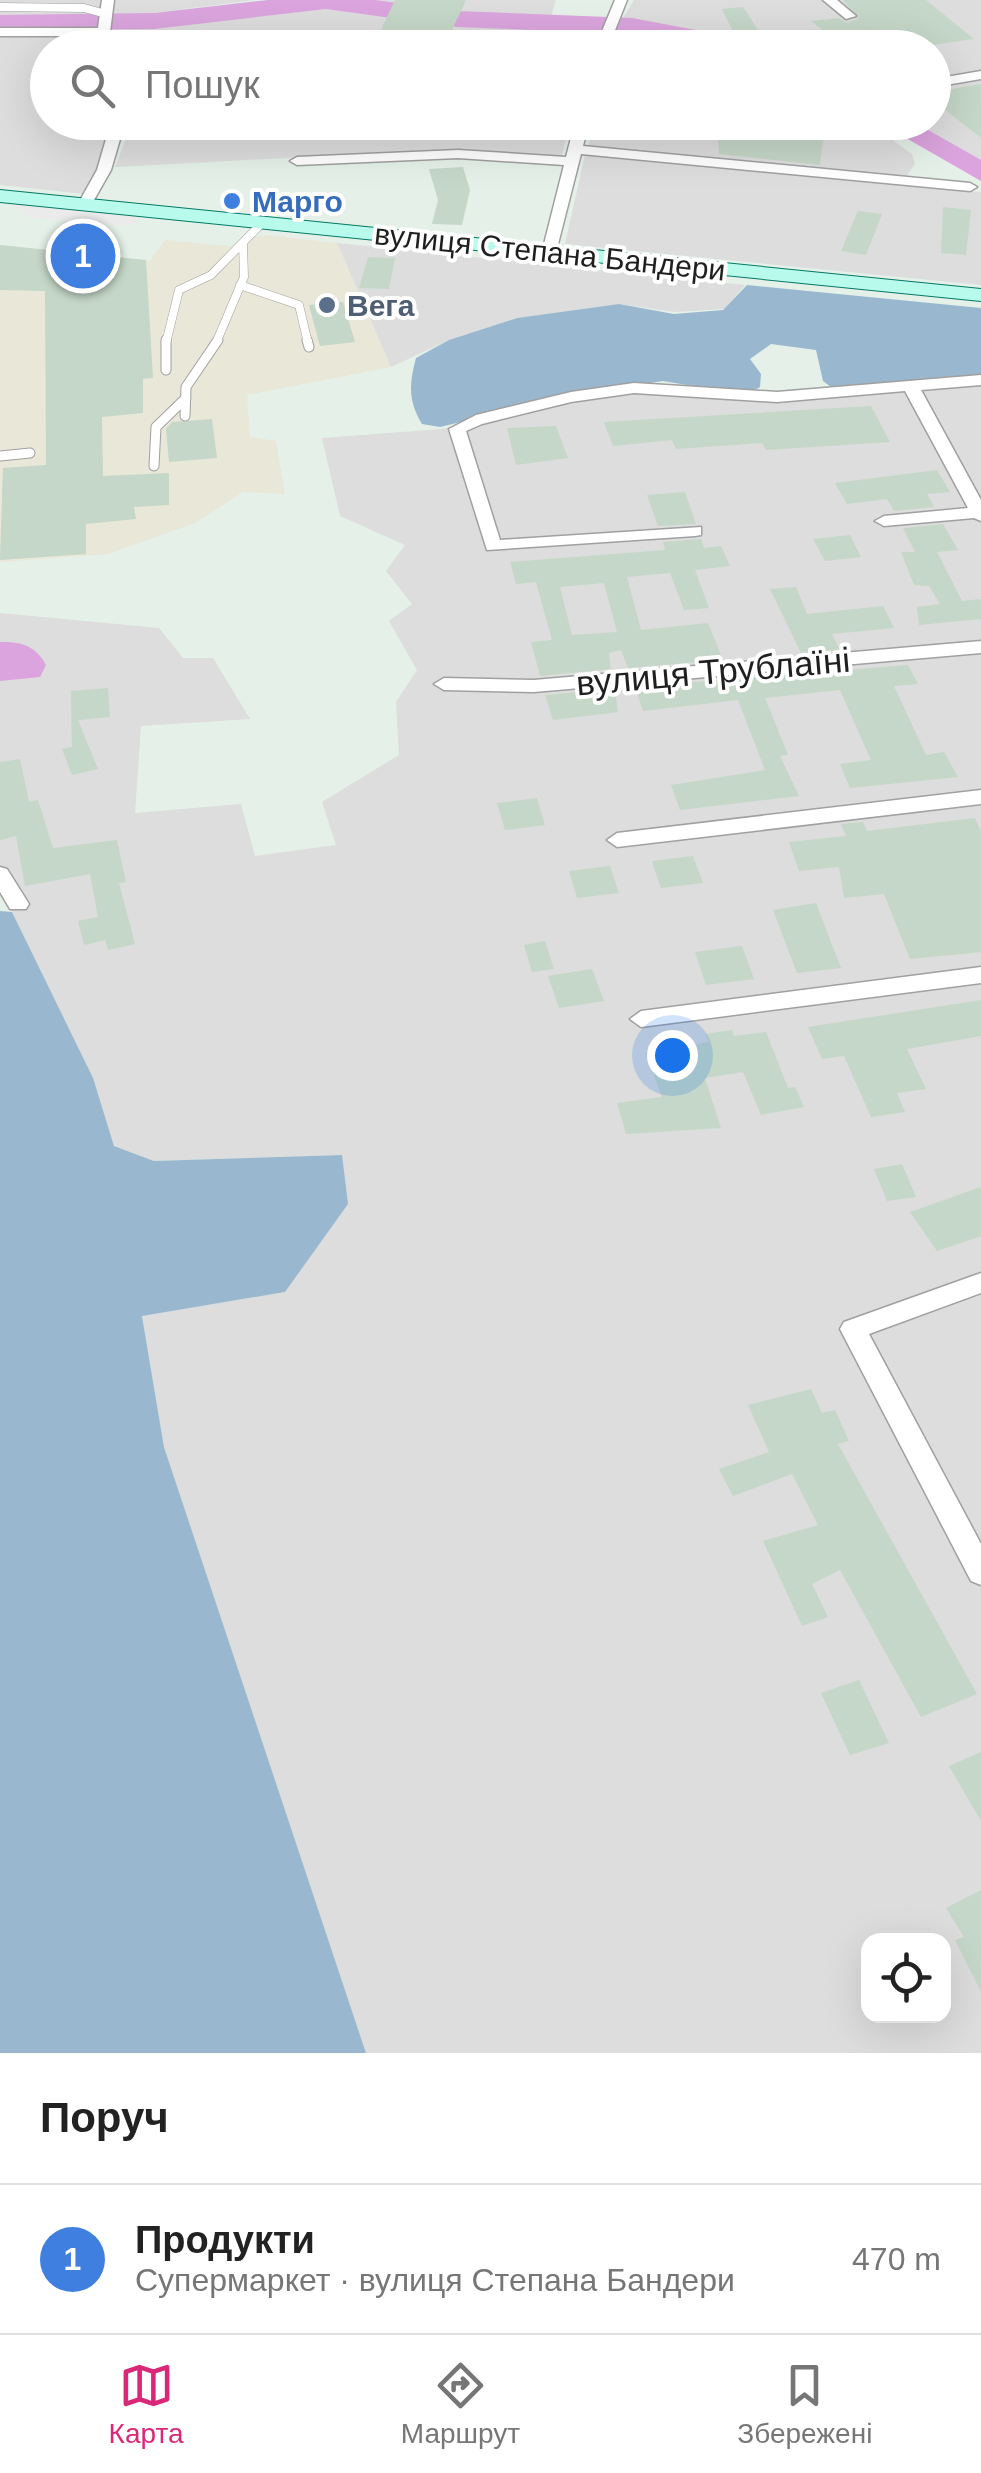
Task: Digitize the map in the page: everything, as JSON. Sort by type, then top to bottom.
[{"type":"main road","name":"вулиця Степана Бандери","points":[[2,198],[981,295]]},
{"type":"street","points":[[606,30],[621,0]]},
{"type":"street","points":[[829,0],[850,16]]},
{"type":"street","points":[[0,32],[106,18]]},
{"type":"street","points":[[951,80],[981,75]]},
{"type":"street","points":[[85,204],[104,170],[113,140]]},
{"type":"street","points":[[549,252],[579,140]]},
{"type":"street","points":[[297,161],[458,154],[576,156],[970,186]]},
{"type":"street","points":[[695,530],[493,546],[457,430],[476,420],[571,397],[634,388],[777,397],[981,380]]},
{"type":"street","points":[[884,521],[980,514],[911,387]]},
{"type":"street","name":"вулиця Трублаїні","points":[[444,684],[534,686],[981,647]]},
{"type":"street","points":[[617,840],[981,797]]},
{"type":"street","points":[[0,874],[18,904]]},
{"type":"street","points":[[640,1019],[981,975]]},
{"type":"street","points":[[981,1284],[853,1329],[981,1572]]},
{"type":"lane","points":[[0,7],[84,8],[106,18]]},
{"type":"lane","points":[[166,370],[166,334],[179,290],[211,276],[264,222]]},
{"type":"lane","points":[[186,416],[186,387],[208,364],[240,285],[248,254],[243,244]]},
{"type":"lane","points":[[240,285],[299,305],[309,346]]},
{"type":"lane","points":[[154,466],[156,427],[186,398]]},
{"type":"lane","points":[[0,456],[30,453]]},
{"type":"path","points":[[84,254],[104,226]]},
{"type":"shaded area","points":[[0,0],[255,0],[144,14],[27,17],[0,15]]},
{"type":"shaded area","points":[[350,0],[556,0],[550,19],[386,7]]},
{"type":"shaded area","points":[[634,0],[981,0],[981,164],[939,140],[951,140],[951,30],[675,30],[620,23]]},
{"type":"shaded area","points":[[326,9],[593,28],[592,30],[121,30]]},
{"type":"shaded area","points":[[0,34],[30,34],[30,140],[108,140],[100,166],[84,194],[0,185]]},
{"type":"shaded area","points":[[125,140],[566,140],[561,158],[456,149],[115,167]]},
{"type":"shaded area","points":[[590,140],[892,140],[912,154],[915,164],[905,178],[588,148]]},
{"type":"shaded area","points":[[585,155],[981,192],[981,285],[565,244]]},
{"type":"shaded area","points":[[11,202],[133,214],[140,220],[127,226],[26,217]]},
{"type":"shaded area","points":[[268,235],[337,243],[391,367],[247,395],[250,437],[276,441],[285,494],[243,492],[195,523],[108,554],[0,562],[0,245],[150,261],[165,240],[237,247],[244,238]]},
{"type":"shaded area","points":[[337,243],[745,285],[724,309],[675,312],[619,304],[517,318],[449,340],[391,367]]},
{"type":"shaded area","points":[[747,285],[981,308],[981,377],[835,390],[823,381],[816,350],[771,344],[750,359],[761,374],[760,387],[746,395],[663,381],[578,394],[440,427],[422,424],[414,408],[411,384],[416,358],[449,340],[517,318],[619,304],[674,314],[723,310]]},
{"type":"shaded area","points":[[981,384],[981,2053],[366,2053],[164,1447],[142,1315],[285,1292],[341,1155],[154,1161],[114,1146],[92,1078],[0,887],[0,613],[159,628],[183,658],[213,658],[250,719],[141,726],[135,813],[241,804],[255,856],[336,845],[322,802],[399,755],[396,702],[417,670],[389,621],[412,604],[386,571],[405,545],[340,516],[322,438],[442,429],[576,401],[639,394],[777,402]]},
{"type":"shaded area","points":[[0,642],[15,642],[38,653],[46,665],[40,677],[0,681]]},
{"type":"shaded area","points":[[0,911],[12,912],[93,1078],[114,1146],[154,1161],[342,1155],[348,1204],[285,1292],[142,1316],[164,1447],[366,2053],[0,2053]]},
{"type":"building","points":[[395,0],[466,0],[452,30],[381,30]]},
{"type":"building","points":[[843,0],[926,0],[974,39],[951,42],[951,30],[823,30],[811,21],[839,18],[847,23],[859,18]]},
{"type":"building","points":[[743,7],[758,30],[732,30],[722,9]]},
{"type":"building","points":[[981,84],[981,138],[951,114],[951,89]]},
{"type":"building","points":[[718,140],[823,140],[820,165],[719,154]]},
{"type":"building","points":[[463,167],[470,190],[462,225],[432,224],[438,200],[429,169]]},
{"type":"building","points":[[943,207],[971,210],[966,255],[941,253]]},
{"type":"building","points":[[858,211],[882,214],[866,255],[841,251]]},
{"type":"building","points":[[0,245],[146,260],[153,378],[143,379],[143,413],[102,417],[103,476],[169,473],[169,505],[134,507],[136,519],[86,524],[86,554],[0,560],[3,468],[46,465],[45,291],[0,290]]},
{"type":"building","points":[[368,257],[395,258],[389,289],[359,288]]},
{"type":"building","points":[[343,302],[355,342],[320,346],[309,305]]},
{"type":"building","points":[[871,406],[890,442],[766,450],[762,443],[676,449],[672,440],[613,446],[604,422]]},
{"type":"building","points":[[212,419],[217,458],[169,462],[166,429],[172,422]]},
{"type":"building","points":[[556,426],[568,458],[516,465],[507,428]]},
{"type":"building","points":[[937,470],[950,492],[927,494],[934,507],[894,511],[887,499],[847,504],[835,483]]},
{"type":"building","points":[[685,492],[696,524],[658,526],[647,495]]},
{"type":"building","points":[[943,524],[958,550],[937,552],[962,601],[981,599],[981,619],[919,625],[917,607],[940,604],[929,586],[914,585],[901,552],[915,552],[903,528]]},
{"type":"building","points":[[850,535],[861,557],[825,561],[813,539]]},
{"type":"building","points":[[701,539],[704,548],[721,546],[730,566],[695,570],[709,608],[684,610],[670,573],[627,577],[641,630],[708,623],[723,660],[628,668],[621,650],[609,653],[611,669],[540,676],[531,642],[552,640],[536,582],[516,584],[510,562],[665,550],[663,542]],"holes":[[[604,583],[617,632],[572,635],[560,587]]]},
{"type":"building","points":[[796,587],[807,614],[883,606],[894,628],[832,634],[840,650],[801,653],[770,589]]},
{"type":"building","points":[[908,665],[918,684],[894,686],[926,755],[944,752],[958,777],[850,788],[840,764],[871,760],[840,690],[765,698],[788,755],[780,756],[799,796],[680,810],[671,785],[765,770],[738,700],[643,711],[635,687]]},
{"type":"building","points":[[108,688],[110,717],[78,720],[98,769],[72,775],[62,749],[72,747],[71,691]]},
{"type":"building","points":[[615,689],[618,712],[553,720],[545,695]]},
{"type":"building","points":[[20,759],[29,802],[38,800],[53,848],[117,840],[126,882],[119,883],[135,944],[108,950],[105,940],[84,945],[78,921],[98,917],[90,874],[25,886],[16,836],[0,840],[0,762]]},
{"type":"building","points":[[537,798],[545,825],[505,830],[497,803]]},
{"type":"building","points":[[975,818],[981,832],[981,952],[910,959],[884,894],[844,898],[839,867],[799,871],[789,842],[846,836],[841,824],[863,822],[867,831]]},
{"type":"building","points":[[693,856],[703,883],[661,888],[652,861]]},
{"type":"building","points":[[610,866],[619,893],[577,898],[569,871]]},
{"type":"building","points":[[816,903],[841,968],[797,973],[773,910]]},
{"type":"building","points":[[545,941],[554,969],[532,972],[524,945]]},
{"type":"building","points":[[742,946],[754,979],[706,985],[695,952]]},
{"type":"building","points":[[592,969],[604,1001],[559,1008],[548,976]]},
{"type":"building","points":[[981,1000],[981,1036],[907,1049],[926,1089],[897,1093],[905,1112],[871,1117],[844,1056],[822,1059],[808,1027]]},
{"type":"building","points":[[732,1030],[734,1036],[766,1032],[788,1088],[795,1087],[804,1107],[761,1115],[743,1072],[705,1078],[721,1128],[626,1134],[617,1103],[662,1097],[645,1053],[709,1042],[705,1034]]},
{"type":"building","points":[[902,1164],[916,1197],[887,1201],[874,1169]]},
{"type":"building","points":[[981,1187],[981,1236],[937,1251],[910,1212]]},
{"type":"building","points":[[811,1389],[822,1413],[835,1410],[849,1441],[838,1444],[977,1694],[921,1717],[840,1570],[812,1584],[828,1617],[802,1626],[763,1541],[818,1525],[792,1474],[733,1496],[719,1469],[769,1452],[748,1405]]},
{"type":"building","points":[[859,1680],[889,1743],[850,1755],[821,1693]]},
{"type":"building","points":[[981,1752],[981,1821],[949,1766]]},
{"type":"building","points":[[981,1890],[981,1992],[955,1940],[964,1937],[946,1908]]},
{"type":"waterway","points":[[0,23],[154,21],[326,1],[457,19],[653,30]]},
{"type":"waterway","points":[[924,140],[981,172]]},
{"type":"place","name":"Марго","points":[[232,201]]},
{"type":"place","name":"Продукти","points":[[83,256]]},
{"type":"place","name":"Вега","points":[[327,305]]}]
